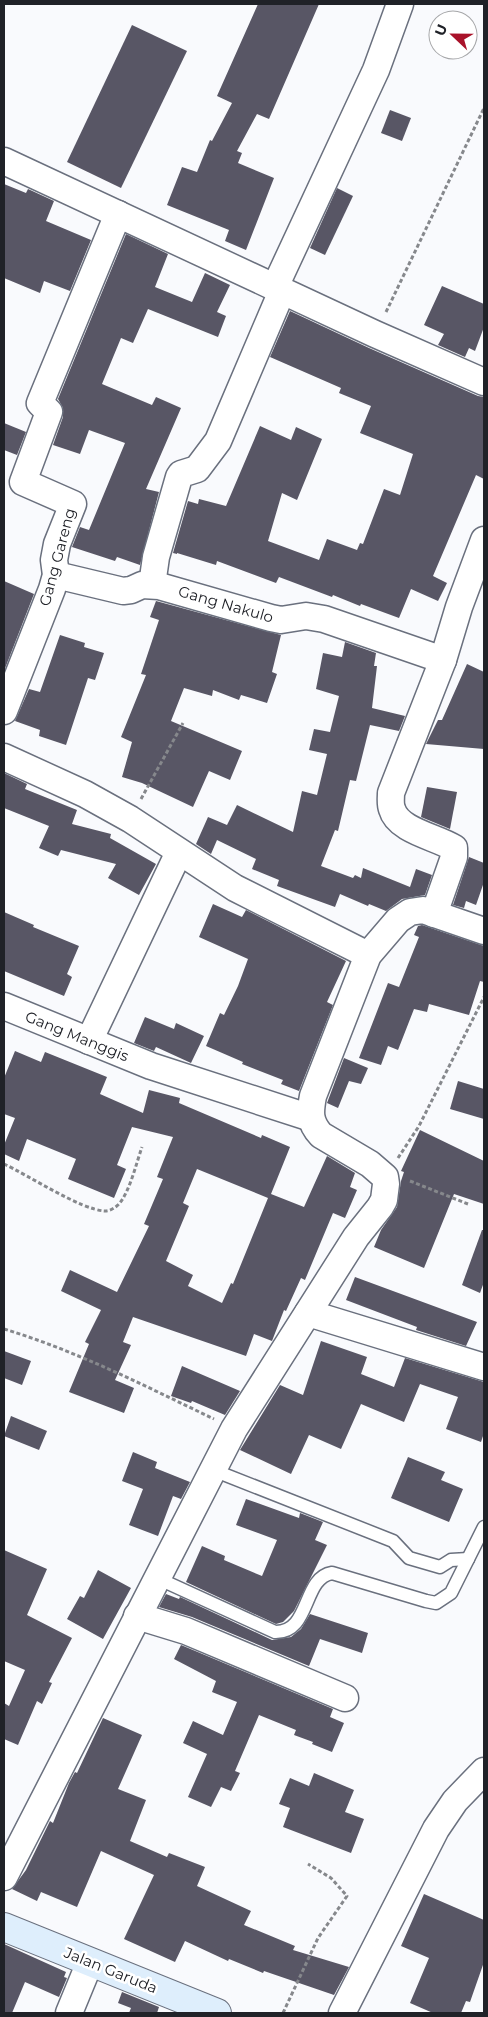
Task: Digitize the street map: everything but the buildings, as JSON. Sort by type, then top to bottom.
[{"type":"main road","name":"Jalan Garuda","points":[[4,1927],[218,2013]]},
{"type":"street","points":[[152,586],[156,557],[179,477],[181,474],[197,469],[218,441],[279,289],[376,70],[400,4]]},
{"type":"street","points":[[4,160],[375,334],[484,382]]},
{"type":"street","name":"Gang Gareng","points":[[4,711],[52,589],[56,575],[54,560],[57,544],[73,504],[23,482],[49,412],[40,402],[118,214]]},
{"type":"street","points":[[434,914],[454,857],[454,848],[447,843],[412,830],[399,820],[392,810],[391,793],[443,660],[477,583],[484,540]]},
{"type":"street","name":"Gang Nakulo","points":[[56,575],[123,591],[142,585],[174,589],[281,620],[306,616],[324,619],[443,660]]},
{"type":"street","points":[[4,757],[85,794],[130,819],[235,888],[368,955]]},
{"type":"street","points":[[89,1041],[180,852]]},
{"type":"street","points":[[4,1877],[234,1429],[356,1237],[380,1207],[385,1192],[387,1175],[321,1134],[314,1128],[311,1118],[313,1096],[368,955],[398,920],[410,912],[423,910],[484,931]]},
{"type":"street","name":"Gang Manggis","points":[[4,1006],[151,1066],[311,1118]]},
{"type":"street","points":[[308,1313],[484,1367]]},
{"type":"street","points":[[137,1616],[210,1640],[346,1698]]},
{"type":"street","points":[[342,2013],[436,1829],[455,1801],[484,1770]]},
{"type":"street","points":[[69,2013],[90,1962]]},
{"type":"lane","points":[[213,1470],[393,1541],[406,1556],[415,1561],[440,1567],[450,1560],[468,1559]]},
{"type":"lane","points":[[157,1578],[276,1632],[285,1632],[292,1628],[306,1606],[318,1580],[324,1574],[332,1573],[426,1602],[436,1602],[451,1593],[468,1559],[481,1542],[484,1527]]},
{"type":"path","points":[[375,334],[484,108]]},
{"type":"path","points":[[130,819],[183,723]]},
{"type":"path","points":[[468,1204],[387,1175],[419,1126],[484,997]]},
{"type":"path","points":[[4,1164],[89,1207],[105,1211],[111,1210],[118,1205],[124,1196],[142,1147]]},
{"type":"path","points":[[4,1329],[36,1339],[125,1376],[234,1429]]},
{"type":"path","points":[[283,2013],[318,1938],[347,1896],[331,1878],[308,1864]]}]
